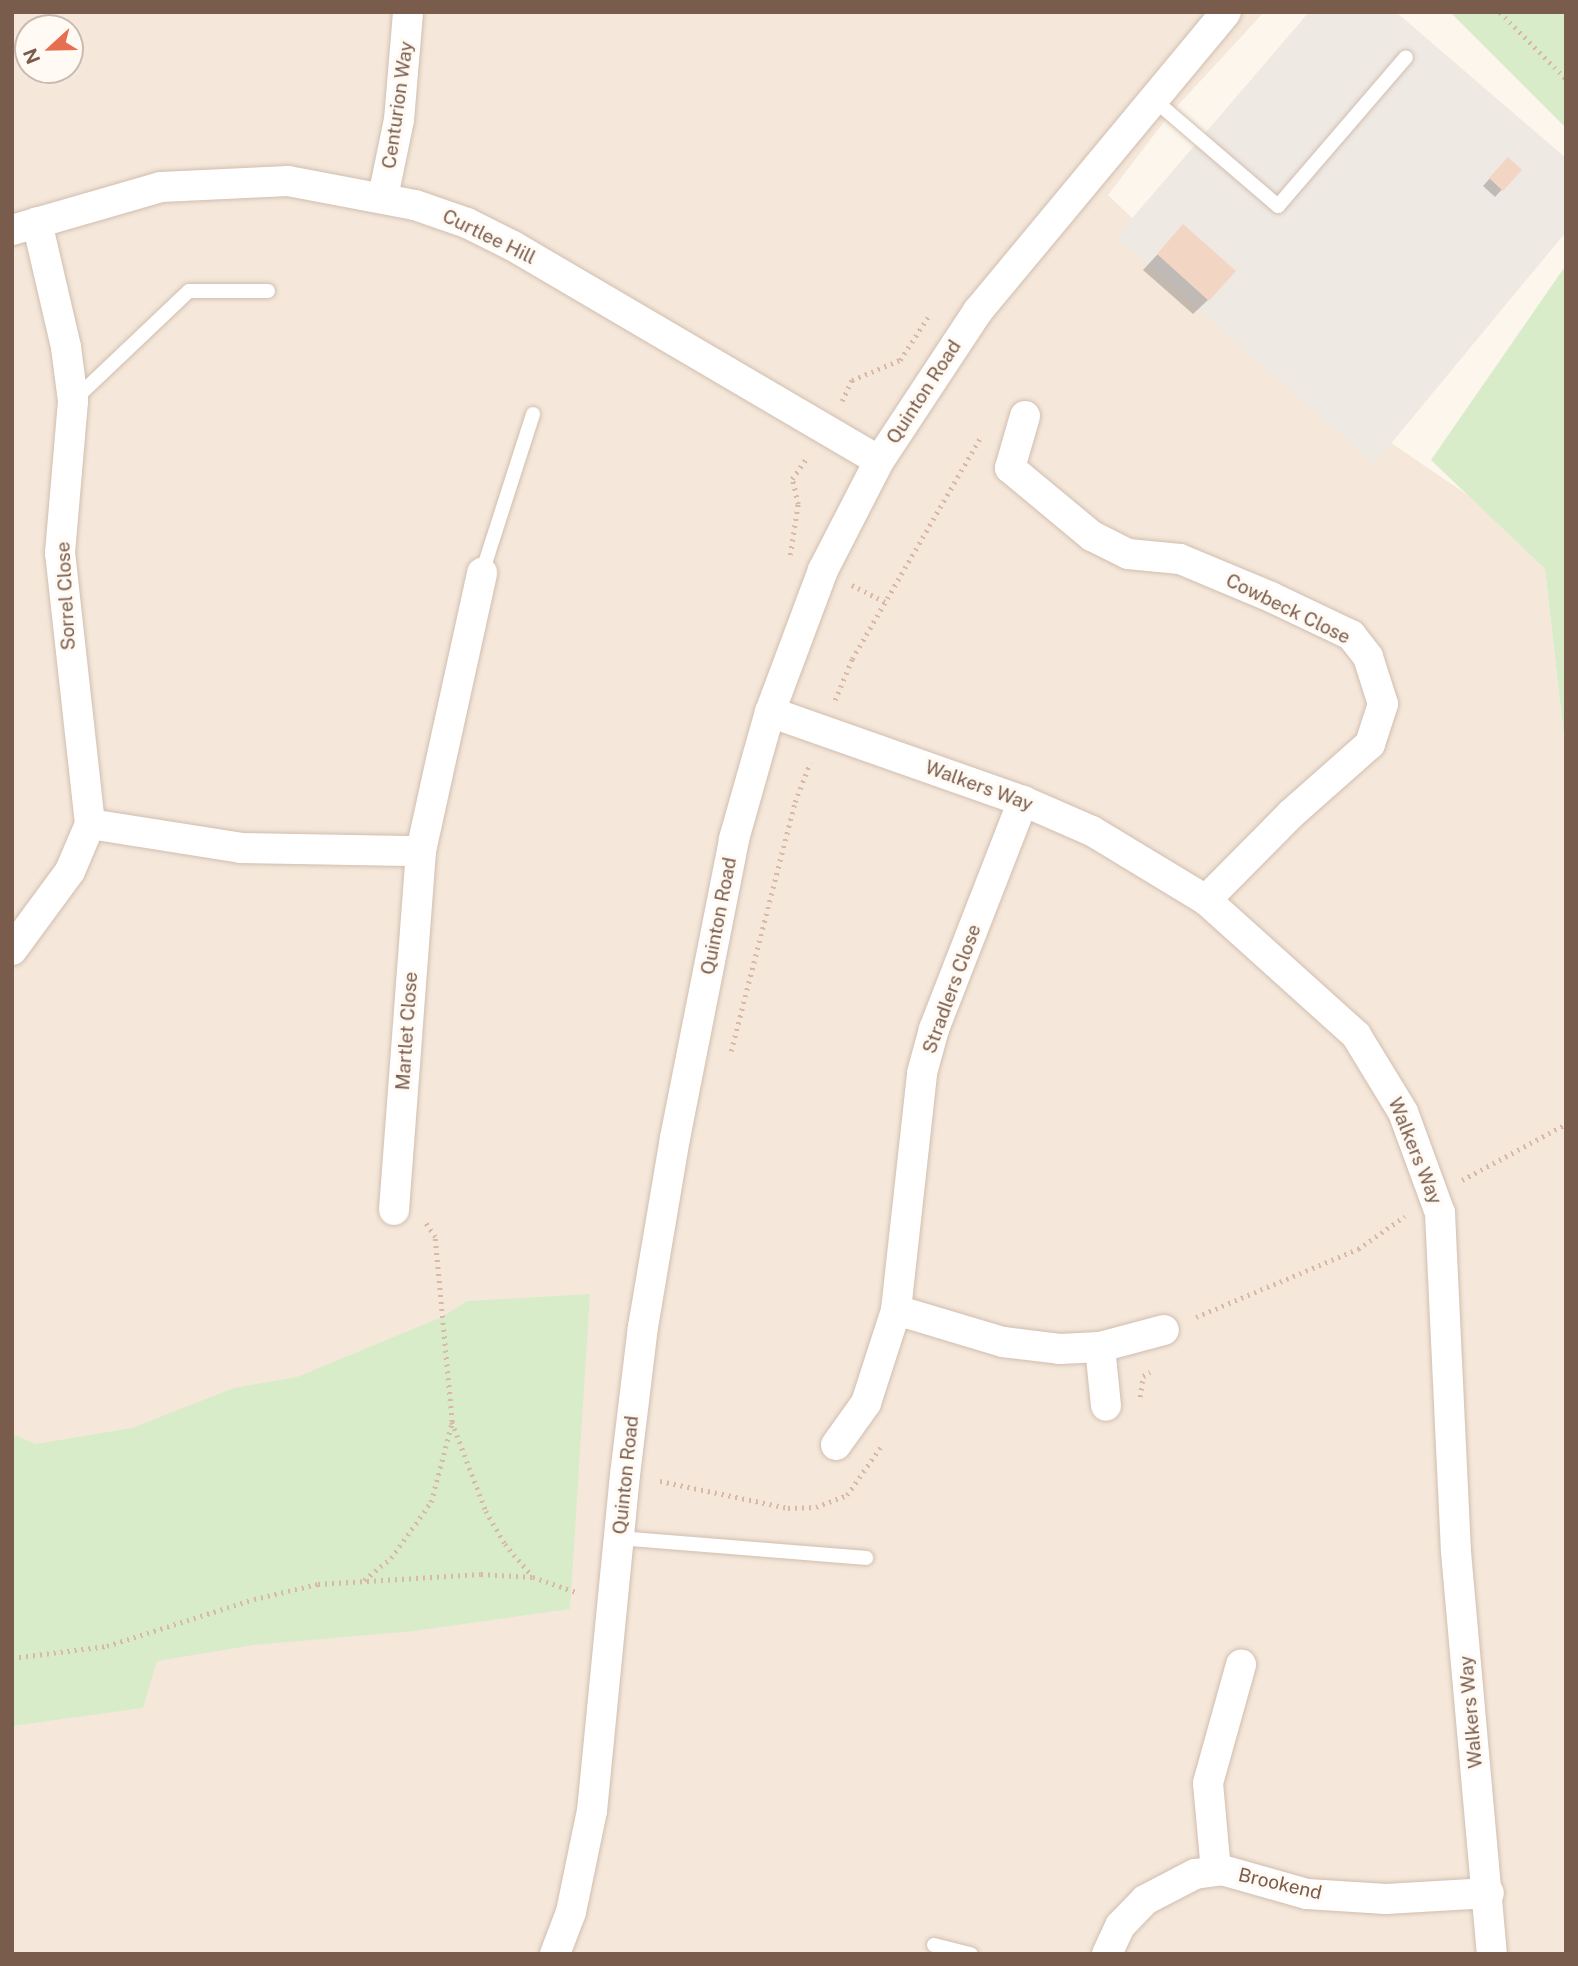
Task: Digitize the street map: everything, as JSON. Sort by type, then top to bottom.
[{"type":"street","name":"Centurion Way","points":[[383,197],[399,120],[408,12]]},
{"type":"street","name":"Quinton Road","points":[[555,1954],[571,1912],[592,1811],[625,1475],[643,1326],[675,1138],[734,839],[770,712],[823,570],[878,461],[978,311],[1226,12]]},
{"type":"street","name":"Curtlee Hill","points":[[24,226],[161,187],[288,181],[383,197],[467,223],[513,246],[878,461]]},
{"type":"street","name":"Sorrel Close","points":[[12,950],[71,871],[90,824],[61,553],[73,401],[66,347],[24,226]]},
{"type":"street","name":"Cowbeck Close","points":[[1025,416],[1010,468],[1092,536],[1128,554],[1180,559],[1271,597],[1351,635],[1368,657],[1383,705],[1370,744],[1291,814],[1206,900]]},
{"type":"street","name":"Martlet Close","points":[[394,1210],[421,851],[482,573]]},
{"type":"street","name":"Walkers Way","points":[[770,712],[1023,801],[1092,831],[1206,900],[1356,1035],[1403,1112],[1440,1213],[1456,1552],[1489,1893],[1492,1954]]},
{"type":"street","name":"Stradlers Close","points":[[836,1446],[866,1404],[896,1310],[922,1073],[934,1029],[1023,801]]},
{"type":"street","points":[[90,824],[241,848],[421,851]]},
{"type":"street","points":[[896,1310],[1003,1342],[1060,1349],[1100,1346],[1164,1330]]},
{"type":"street","points":[[1100,1346],[1120,1407]]},
{"type":"street","points":[[1216,1871],[1208,1783],[1241,1665]]},
{"type":"street","name":"Brookend","points":[[1107,1954],[1120,1926],[1145,1900],[1172,1883],[1216,1871],[1262,1878],[1307,1894],[1386,1899],[1489,1893]]},
{"type":"lane","points":[[1152,99],[1278,206],[1406,57]]},
{"type":"lane","points":[[73,401],[189,291],[268,291]]},
{"type":"lane","points":[[482,573],[533,414]]},
{"type":"lane","points":[[619,1538],[866,1558]]},
{"type":"lane","points":[[934,1945],[971,1954]]},
{"type":"path","points":[[1500,12],[1566,79]]},
{"type":"path","points":[[730,1055],[795,803],[852,659],[988,425]]},
{"type":"path","points":[[1120,1407],[1144,1391],[1143,1376],[1161,1364],[1164,1330],[1358,1249],[1435,1195],[1566,1124]]},
{"type":"path","points":[[394,1210],[423,1218],[435,1237],[452,1422],[486,1510],[505,1544],[533,1577]]},
{"type":"path","points":[[363,1581],[391,1558],[431,1502],[452,1422]]},
{"type":"path","points":[[625,1475],[788,1508],[816,1507],[847,1495],[865,1474],[887,1433]]},
{"type":"path","points":[[12,1658],[107,1646],[254,1599],[318,1584],[481,1574],[533,1577],[612,1599]]},
{"type":"shaded area","points":[[12,12],[1264,12],[1170,114],[1108,195],[1305,384],[1469,496],[1545,569],[1566,757],[1566,1954],[12,1954]]},
{"type":"shaded area","points":[[1309,12],[1396,12],[1566,158],[1566,232],[1374,464],[1116,237]]},
{"type":"green space","points":[[1450,12],[1566,12],[1566,128]]},
{"type":"green space","points":[[1566,265],[1566,755],[1545,569],[1431,460]]},
{"type":"green space","points":[[590,1294],[570,1609],[414,1631],[254,1645],[157,1661],[143,1708],[12,1726],[12,1434],[36,1444],[132,1428],[234,1388],[297,1377],[442,1317],[467,1301]]},
{"type":"building","points":[[1508,157],[1522,170],[1503,191],[1489,178]]},
{"type":"building","points":[[1183,224],[1236,271],[1209,301],[1157,254]]}]
